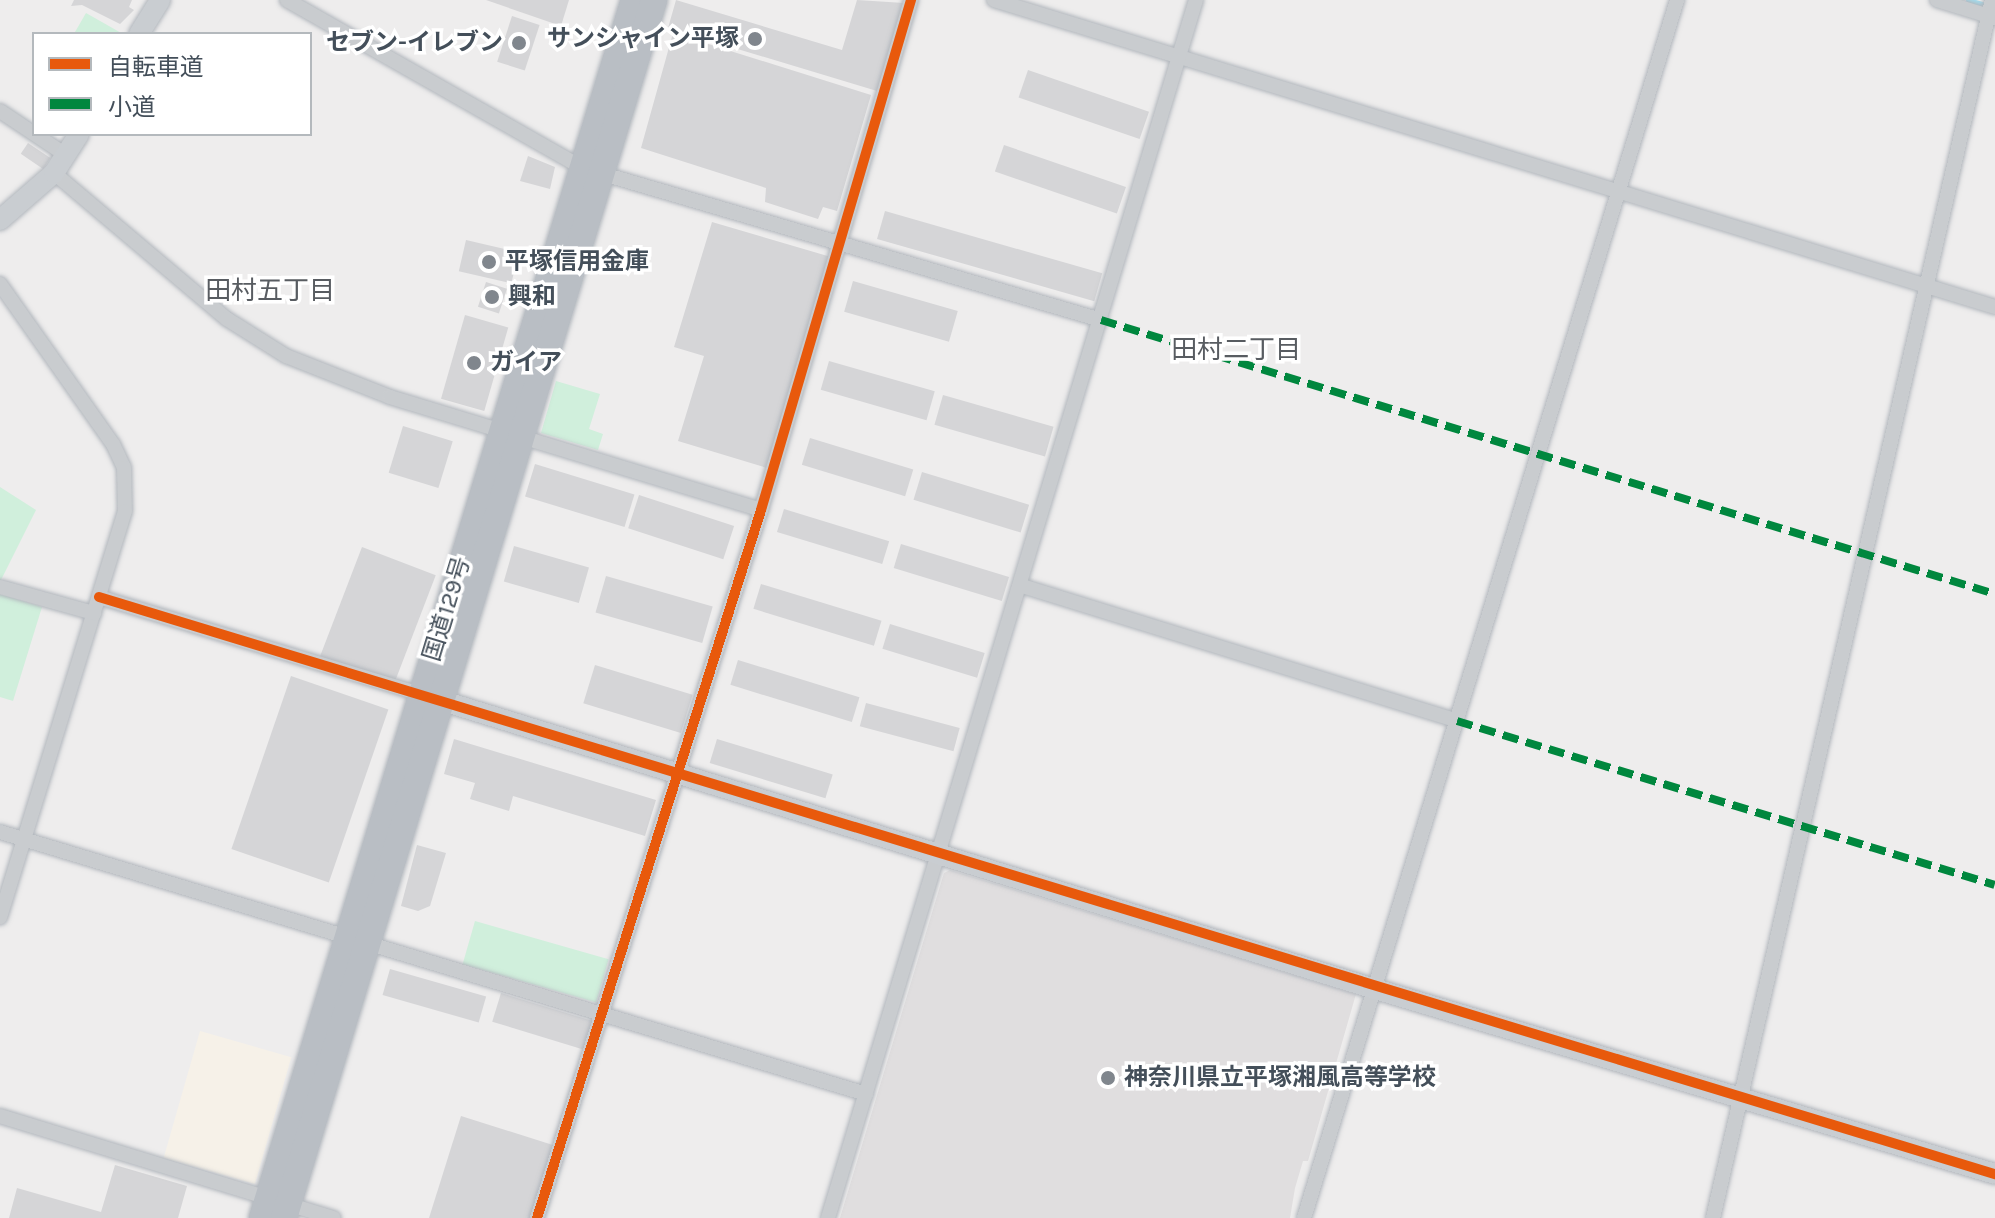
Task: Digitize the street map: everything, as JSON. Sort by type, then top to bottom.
[{"type":"highway","name":"国道129号","points":[[592,170],[634,0]]},
{"type":"highway","name":"国道129号","points":[[275,1209],[592,170],[654,0]]},
{"type":"street","points":[[140,32],[160,0]]},
{"type":"street","points":[[287,0],[592,170],[838,246],[1101,320]]},
{"type":"street","points":[[537,1218],[761,510],[911,0]]},
{"type":"street","points":[[994,0],[1995,307]]},
{"type":"street","points":[[828,1218],[941,856],[1196,0]]},
{"type":"street","points":[[1304,1218],[1677,0]]},
{"type":"street","points":[[1937,0],[1991,17]]},
{"type":"street","points":[[1713,1218],[1991,17],[1992,0]]},
{"type":"street","points":[[0,111],[32,132]]},
{"type":"street","points":[[38,136],[66,155]]},
{"type":"street","points":[[0,220],[54,173],[78,136]]},
{"type":"street","points":[[54,173],[227,319],[286,356],[390,397],[761,510]]},
{"type":"street","points":[[0,284],[75,386],[124,468],[125,511],[0,917]]},
{"type":"street","points":[[1022,586],[1457,721]]},
{"type":"street","points":[[0,587],[94,613]]},
{"type":"street","points":[[99,597],[1372,988],[1995,1174]]},
{"type":"street","points":[[0,832],[25,837],[866,1094]]},
{"type":"street","points":[[0,1116],[275,1209],[334,1218]]},
{"type":"shaded area","name":"神奈川県立平塚湘風高等学校","points":[[950,870],[1356,994],[1308,1161],[1303,1161],[1295,1188],[1290,1218],[840,1218],[944,873]]},
{"type":"shaded area","points":[[200,1031],[291,1057],[255,1184],[164,1158]]},
{"type":"green space","points":[[86,13],[119,32],[75,32]]},
{"type":"green space","points":[[556,381],[600,394],[589,429],[603,434],[598,450],[541,433]]},
{"type":"green space","points":[[0,487],[36,510],[0,582]]},
{"type":"green space","points":[[0,594],[42,607],[13,701],[0,697]]},
{"type":"green space","points":[[475,921],[609,959],[596,1003],[463,964]]},
{"type":"building","points":[[74,0],[132,0],[129,7],[134,10],[120,24],[82,5],[71,6]]},
{"type":"building","points":[[486,0],[569,0],[561,26]]},
{"type":"building","name":"サンシャイン平塚","points":[[676,0],[842,50],[857,0],[904,3],[877,91],[668,28]]},
{"type":"building","name":"セブン-イレブン","points":[[512,16],[540,25],[525,71],[497,62]]},
{"type":"building","points":[[673,33],[871,95],[837,211],[823,207],[818,219],[765,202],[766,188],[641,148]]},
{"type":"building","points":[[1028,70],[1149,112],[1140,139],[1019,97]]},
{"type":"building","points":[[28,143],[50,158],[43,169],[21,154]]},
{"type":"building","points":[[1004,145],[1126,187],[1117,213],[995,171]]},
{"type":"building","points":[[528,156],[555,167],[550,189],[520,181]]},
{"type":"building","points":[[885,211],[1102,273],[1094,301],[877,239]]},
{"type":"building","points":[[712,222],[831,257],[767,468],[678,441],[704,356],[674,347]]},
{"type":"building","name":"平塚信用金庫","points":[[466,240],[519,252],[511,283],[459,271]]},
{"type":"building","points":[[853,281],[958,311],[949,342],[844,312]]},
{"type":"building","name":"興和","points":[[486,282],[507,289],[499,314],[478,307]]},
{"type":"building","name":"ガイア","points":[[465,315],[508,327],[484,411],[441,399]]},
{"type":"building","points":[[829,361],[935,391],[926,420],[821,390]]},
{"type":"building","points":[[943,395],[1054,427],[1045,456],[934,425]]},
{"type":"building","points":[[403,426],[453,441],[438,488],[389,473]]},
{"type":"building","points":[[810,438],[913,470],[905,496],[802,465]]},
{"type":"building","points":[[535,464],[634,494],[625,527],[525,497]]},
{"type":"building","points":[[922,472],[1029,505],[1021,532],[914,500]]},
{"type":"building","points":[[639,495],[734,526],[723,559],[628,528]]},
{"type":"building","points":[[784,509],[889,541],[882,564],[777,532]]},
{"type":"building","points":[[901,544],[1009,577],[1002,601],[894,568]]},
{"type":"building","points":[[514,546],[589,567],[579,603],[504,582]]},
{"type":"building","points":[[362,547],[436,575],[394,685],[320,656]]},
{"type":"building","points":[[606,576],[713,607],[702,643],[596,613]]},
{"type":"building","points":[[761,584],[881,621],[874,646],[753,609]]},
{"type":"building","points":[[890,624],[985,653],[977,678],[882,649]]},
{"type":"building","points":[[738,660],[859,697],[852,722],[730,685]]},
{"type":"building","points":[[595,665],[693,695],[681,733],[583,703]]},
{"type":"building","points":[[291,676],[388,710],[329,883],[231,849]]},
{"type":"building","points":[[866,703],[960,728],[953,751],[860,726]]},
{"type":"building","points":[[454,739],[656,800],[645,836],[513,796],[509,811],[470,799],[475,783],[444,774]]},
{"type":"building","points":[[717,739],[833,774],[825,798],[710,763]]},
{"type":"building","points":[[417,845],[446,853],[430,906],[418,911],[401,906]]},
{"type":"building","points":[[390,969],[486,997],[479,1023],[383,995]]},
{"type":"building","points":[[501,993],[593,1021],[584,1050],[492,1022]]},
{"type":"building","points":[[461,1116],[556,1146],[533,1218],[429,1218]]},
{"type":"building","points":[[115,1165],[187,1186],[178,1218],[9,1218],[17,1188],[101,1212]]},
{"type":"waterway","points":[[1968,0],[1985,5]]},
{"type":"marked path","points":[[1101,320],[1995,594]]},
{"type":"marked path","points":[[1457,721],[1995,885]]},
{"type":"cycle path","points":[[537,1218],[761,510],[911,0]]},
{"type":"cycle path","points":[[99,597],[1995,1174]]},
{"type":"place","name":"サンシャイン平塚","points":[[755,39]]},
{"type":"place","name":"セブン-イレブン","points":[[519,43]]},
{"type":"place","name":"平塚信用金庫","points":[[489,262]]},
{"type":"place","name":"興和","points":[[492,297]]},
{"type":"place","name":"ガイア","points":[[474,363]]},
{"type":"place","name":"神奈川県立平塚湘風高等学校","points":[[1108,1078]]},
{"type":"district","name":"田村五丁目","points":[[270,291]]},
{"type":"district","name":"田村二丁目","points":[[1236,350]]}]
